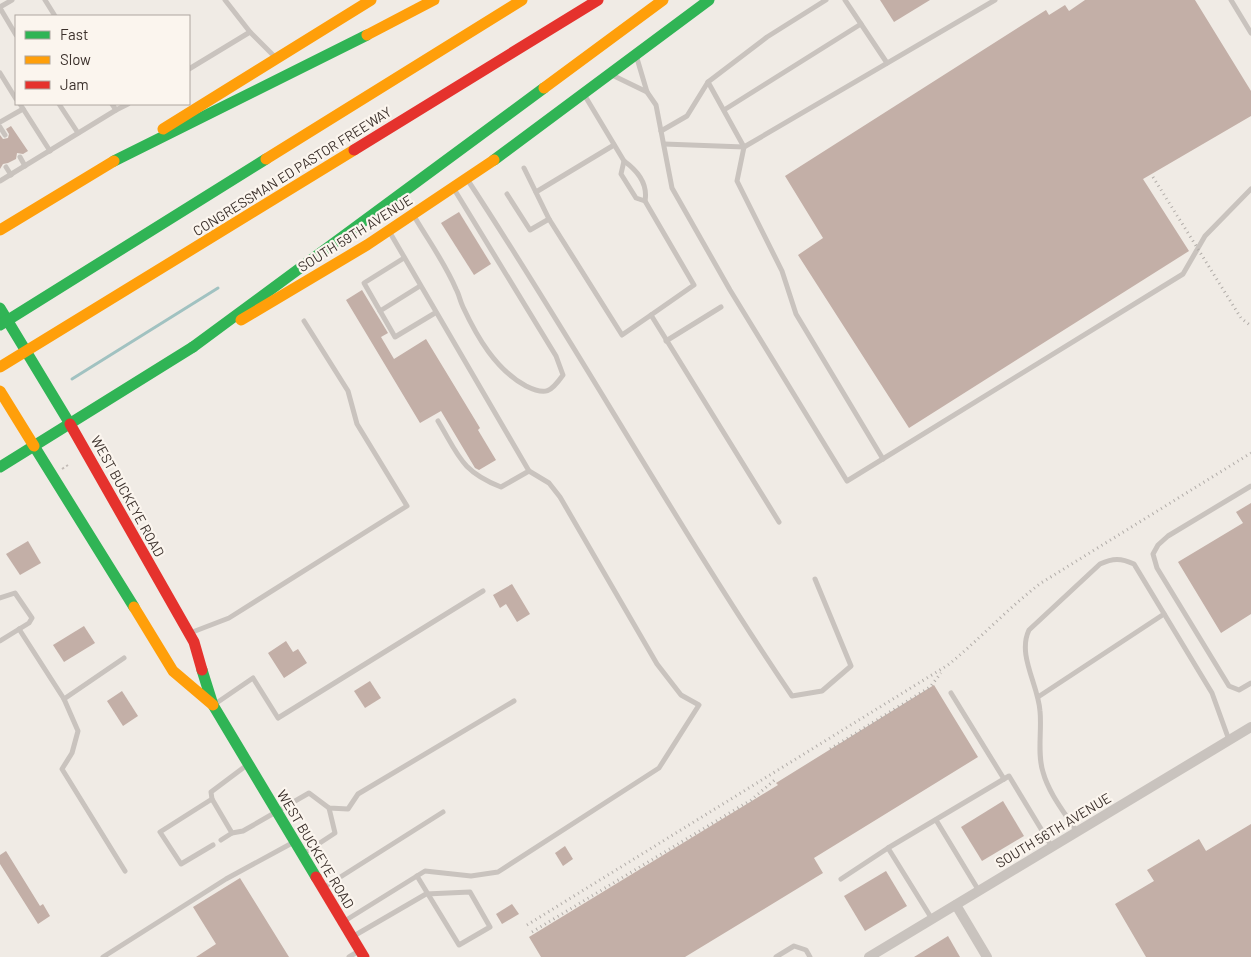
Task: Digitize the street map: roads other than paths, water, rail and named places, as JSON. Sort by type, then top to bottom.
[{"type":"main road","points":[[0,230],[371,0]]},
{"type":"main road","points":[[114,161],[279,80],[434,0]]},
{"type":"main road","name":"CONGRESSMAN ED PASTOR FREEWAY","points":[[0,325],[522,0]]},
{"type":"main road","name":"CONGRESSMAN ED PASTOR FREEWAY","points":[[0,367],[598,0]]},
{"type":"main road","points":[[193,347],[662,0]]},
{"type":"main road","name":"SOUTH 59TH AVENUE","points":[[0,467],[193,347],[414,215],[584,94],[708,0]]},
{"type":"main road","name":"WEST BUCKEYE ROAD","points":[[0,308],[70,424],[194,642],[212,705],[362,954]]},
{"type":"main road","name":"WEST BUCKEYE ROAD","points":[[0,390],[173,670],[212,705]]},
{"type":"street","name":"SOUTH 56TH AVENUE","points":[[869,957],[1251,727]]},
{"type":"street","points":[[956,905],[987,957]]},
{"type":"lane","points":[[12,0],[0,8],[15,33]]},
{"type":"lane","points":[[45,0],[54,15]]},
{"type":"lane","points":[[225,0],[250,32],[276,58]]},
{"type":"lane","points":[[661,131],[686,116],[708,82],[767,37],[826,0]]},
{"type":"lane","points":[[845,0],[887,63]]},
{"type":"lane","points":[[664,144],[744,147],[995,0]]},
{"type":"lane","points":[[1231,0],[1251,33]]},
{"type":"lane","points":[[724,110],[861,24]]},
{"type":"lane","points":[[190,68],[250,32]]},
{"type":"lane","points":[[636,54],[647,92],[656,104],[672,188],[730,290],[847,481],[1183,274],[1205,236],[1251,189]]},
{"type":"lane","points":[[0,73],[15,97]]},
{"type":"lane","points":[[610,74],[647,92]]},
{"type":"lane","points":[[708,82],[744,147],[737,181],[782,271],[796,314],[883,459]]},
{"type":"lane","points":[[524,168],[549,219],[622,335],[694,285],[645,201],[647,190],[634,168],[624,161],[584,94]]},
{"type":"lane","points":[[60,105],[78,133]]},
{"type":"lane","points":[[113,105],[116,110]]},
{"type":"lane","points":[[0,181],[126,105]]},
{"type":"lane","points":[[0,122],[21,106],[50,151]]},
{"type":"lane","points":[[0,127],[5,135]]},
{"type":"lane","points":[[536,192],[614,145]]},
{"type":"lane","points":[[20,157],[25,166]]},
{"type":"lane","points":[[624,161],[621,174],[636,198],[645,201]]},
{"type":"lane","points":[[6,167],[10,175]]},
{"type":"lane","points":[[467,179],[535,284],[726,599],[792,696],[822,691],[851,666],[815,579]]},
{"type":"lane","points":[[414,215],[457,289],[471,323],[495,362],[511,377],[536,391],[547,392],[554,387],[563,375],[556,356],[454,188]]},
{"type":"lane","points":[[507,194],[530,230],[549,219]]},
{"type":"lane","points":[[343,922],[425,871],[471,876],[498,872],[659,768],[699,705],[681,695],[657,664],[560,497],[549,483],[529,471],[435,313],[389,231]]},
{"type":"lane","points":[[404,258],[364,283],[395,337],[435,313]]},
{"type":"lane","points":[[380,310],[420,286]]},
{"type":"lane","points":[[666,342],[721,307]]},
{"type":"lane","points":[[651,315],[779,522]]},
{"type":"lane","points":[[189,634],[229,618],[407,506],[356,424],[348,391],[304,321]]},
{"type":"lane","points":[[438,421],[466,467],[480,479],[501,487],[529,471]]},
{"type":"lane","points":[[1251,486],[1168,536],[1158,545],[1153,554],[1156,568],[1229,686],[1239,690],[1251,683]]},
{"type":"lane","points":[[1077,832],[1047,784],[1042,771],[1040,710],[1026,656],[1024,639],[1029,630],[1100,564],[1110,559],[1123,559],[1134,564],[1212,692],[1230,740]]},
{"type":"lane","points":[[212,705],[253,678],[278,718],[483,591]]},
{"type":"lane","points":[[0,598],[15,593],[32,618],[29,623],[0,641]]},
{"type":"lane","points":[[1038,697],[1164,614]]},
{"type":"lane","points":[[19,629],[64,699],[78,731],[72,753],[62,769],[124,871]]},
{"type":"lane","points":[[64,699],[124,658]]},
{"type":"lane","points":[[951,693],[1004,779]]},
{"type":"lane","points":[[221,840],[232,833],[243,831],[309,793],[330,808],[348,810],[358,794],[514,701]]},
{"type":"lane","points":[[232,833],[212,799],[211,792],[213,788],[248,764]]},
{"type":"lane","points":[[841,879],[888,848],[1009,776],[1052,847]]},
{"type":"lane","points":[[212,799],[160,832],[181,864],[213,845]]},
{"type":"lane","points":[[302,855],[336,833],[330,808]]},
{"type":"lane","points":[[323,888],[443,812]]},
{"type":"lane","points":[[936,820],[979,891]]},
{"type":"lane","points":[[103,957],[226,879],[295,842]]},
{"type":"lane","points":[[888,848],[932,919]]},
{"type":"lane","points":[[352,937],[426,894],[470,892],[490,927],[459,945],[426,894],[417,876]]},
{"type":"lane","points":[[776,957],[794,946],[806,950],[810,957]]},
{"type":"lane","points":[[349,957],[362,954]]},
{"type":"waterway","points":[[72,379],[218,288]]},
{"type":"railway","points":[[1153,177],[1241,318],[1251,326]]},
{"type":"railway","points":[[527,925],[948,665],[1041,583],[1251,453]]},
{"type":"railway","points":[[830,749],[930,687],[941,673]]},
{"type":"railway","points":[[532,932],[751,800],[777,778]]}]
